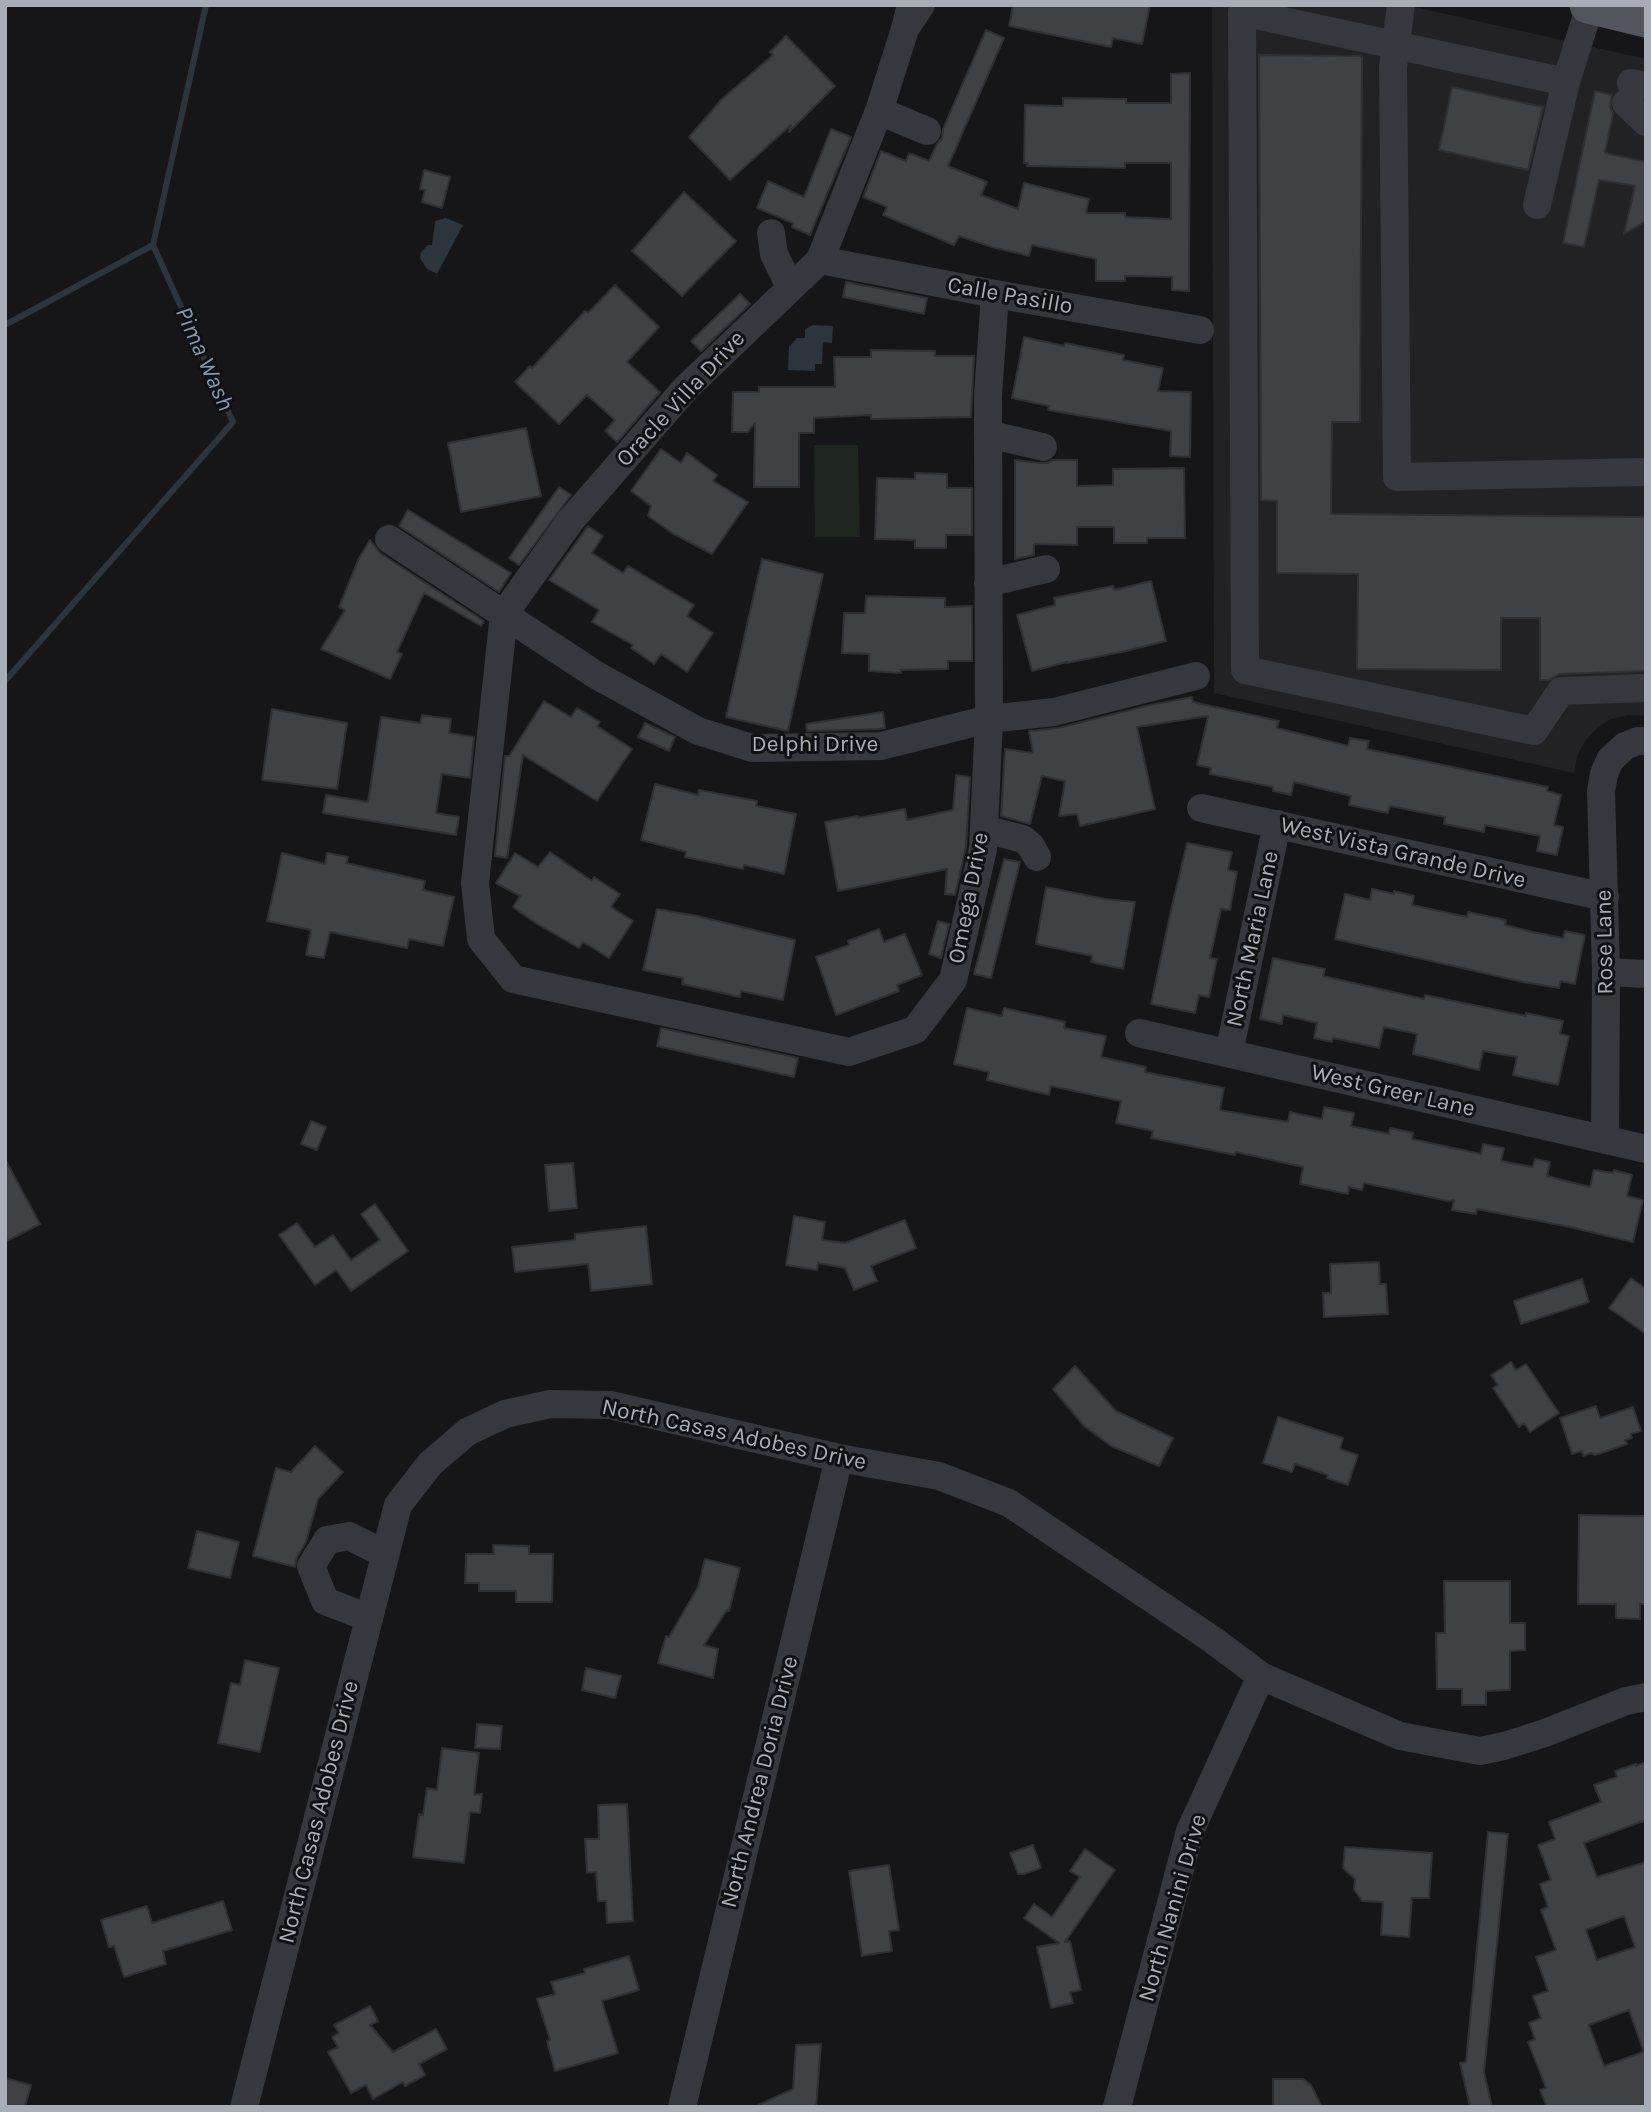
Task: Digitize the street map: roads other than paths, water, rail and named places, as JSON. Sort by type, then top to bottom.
[{"type":"main road","points":[[1589,6],[1646,19]]},
{"type":"street","name":"Oracle Villa Drive","points":[[486,778],[504,614],[571,520],[685,388],[820,260],[879,111],[908,17],[921,5]]},
{"type":"street","points":[[1401,5],[1393,67],[1397,477],[1646,472]]},
{"type":"street","points":[[1537,205],[1566,82],[1589,6]]},
{"type":"street","points":[[1566,82],[1242,8],[1245,670],[1534,732],[1561,691],[1646,688]]},
{"type":"street","points":[[879,111],[926,131]]},
{"type":"street","points":[[771,233],[774,254],[790,287]]},
{"type":"street","name":"Calle Pasillo","points":[[820,260],[1200,330]]},
{"type":"street","name":"Omega Drive","points":[[486,778],[475,883],[476,905],[481,939],[513,979],[849,1052],[915,1030],[953,980],[983,849],[989,719],[988,397],[995,294]]},
{"type":"street","points":[[988,435],[1044,447]]},
{"type":"street","name":"Delphi Drive","points":[[389,538],[596,675],[698,731],[752,748],[881,746],[989,719],[1054,712],[1196,677]]},
{"type":"street","points":[[988,583],[1046,569]]},
{"type":"street","name":"Rose Lane","points":[[1605,1140],[1606,972],[1601,791],[1610,760],[1633,746]]},
{"type":"street","name":"West Vista Grande Drive","points":[[1201,808],[1605,897]]},
{"type":"street","name":"North Maria Lane","points":[[1229,1054],[1277,824]]},
{"type":"street","points":[[984,829],[1023,839],[1037,857]]},
{"type":"street","points":[[1606,972],[1646,974]]},
{"type":"street","name":"West Greer Lane","points":[[1139,1033],[1646,1149]]},
{"type":"street","name":"North Casas Adobes Drive","points":[[244,2107],[398,1505],[430,1464],[467,1432],[505,1414],[550,1404],[610,1405],[839,1458],[939,1476],[1009,1503],[1213,1640],[1261,1676],[1400,1736],[1480,1751],[1515,1743],[1626,1701],[1646,1697]]},
{"type":"street","name":"North Andrea Doria Drive","points":[[682,2107],[839,1458]]},
{"type":"street","points":[[369,1618],[325,1601],[312,1566],[327,1540],[349,1536],[385,1554]]},
{"type":"street","name":"North Nanini Drive","points":[[1117,2107],[1190,1831],[1261,1676]]},
{"type":"waterway","name":"Pima Wash","points":[[5,681],[233,422],[153,245],[206,5]]},
{"type":"waterway","points":[[5,325],[153,245]]}]
